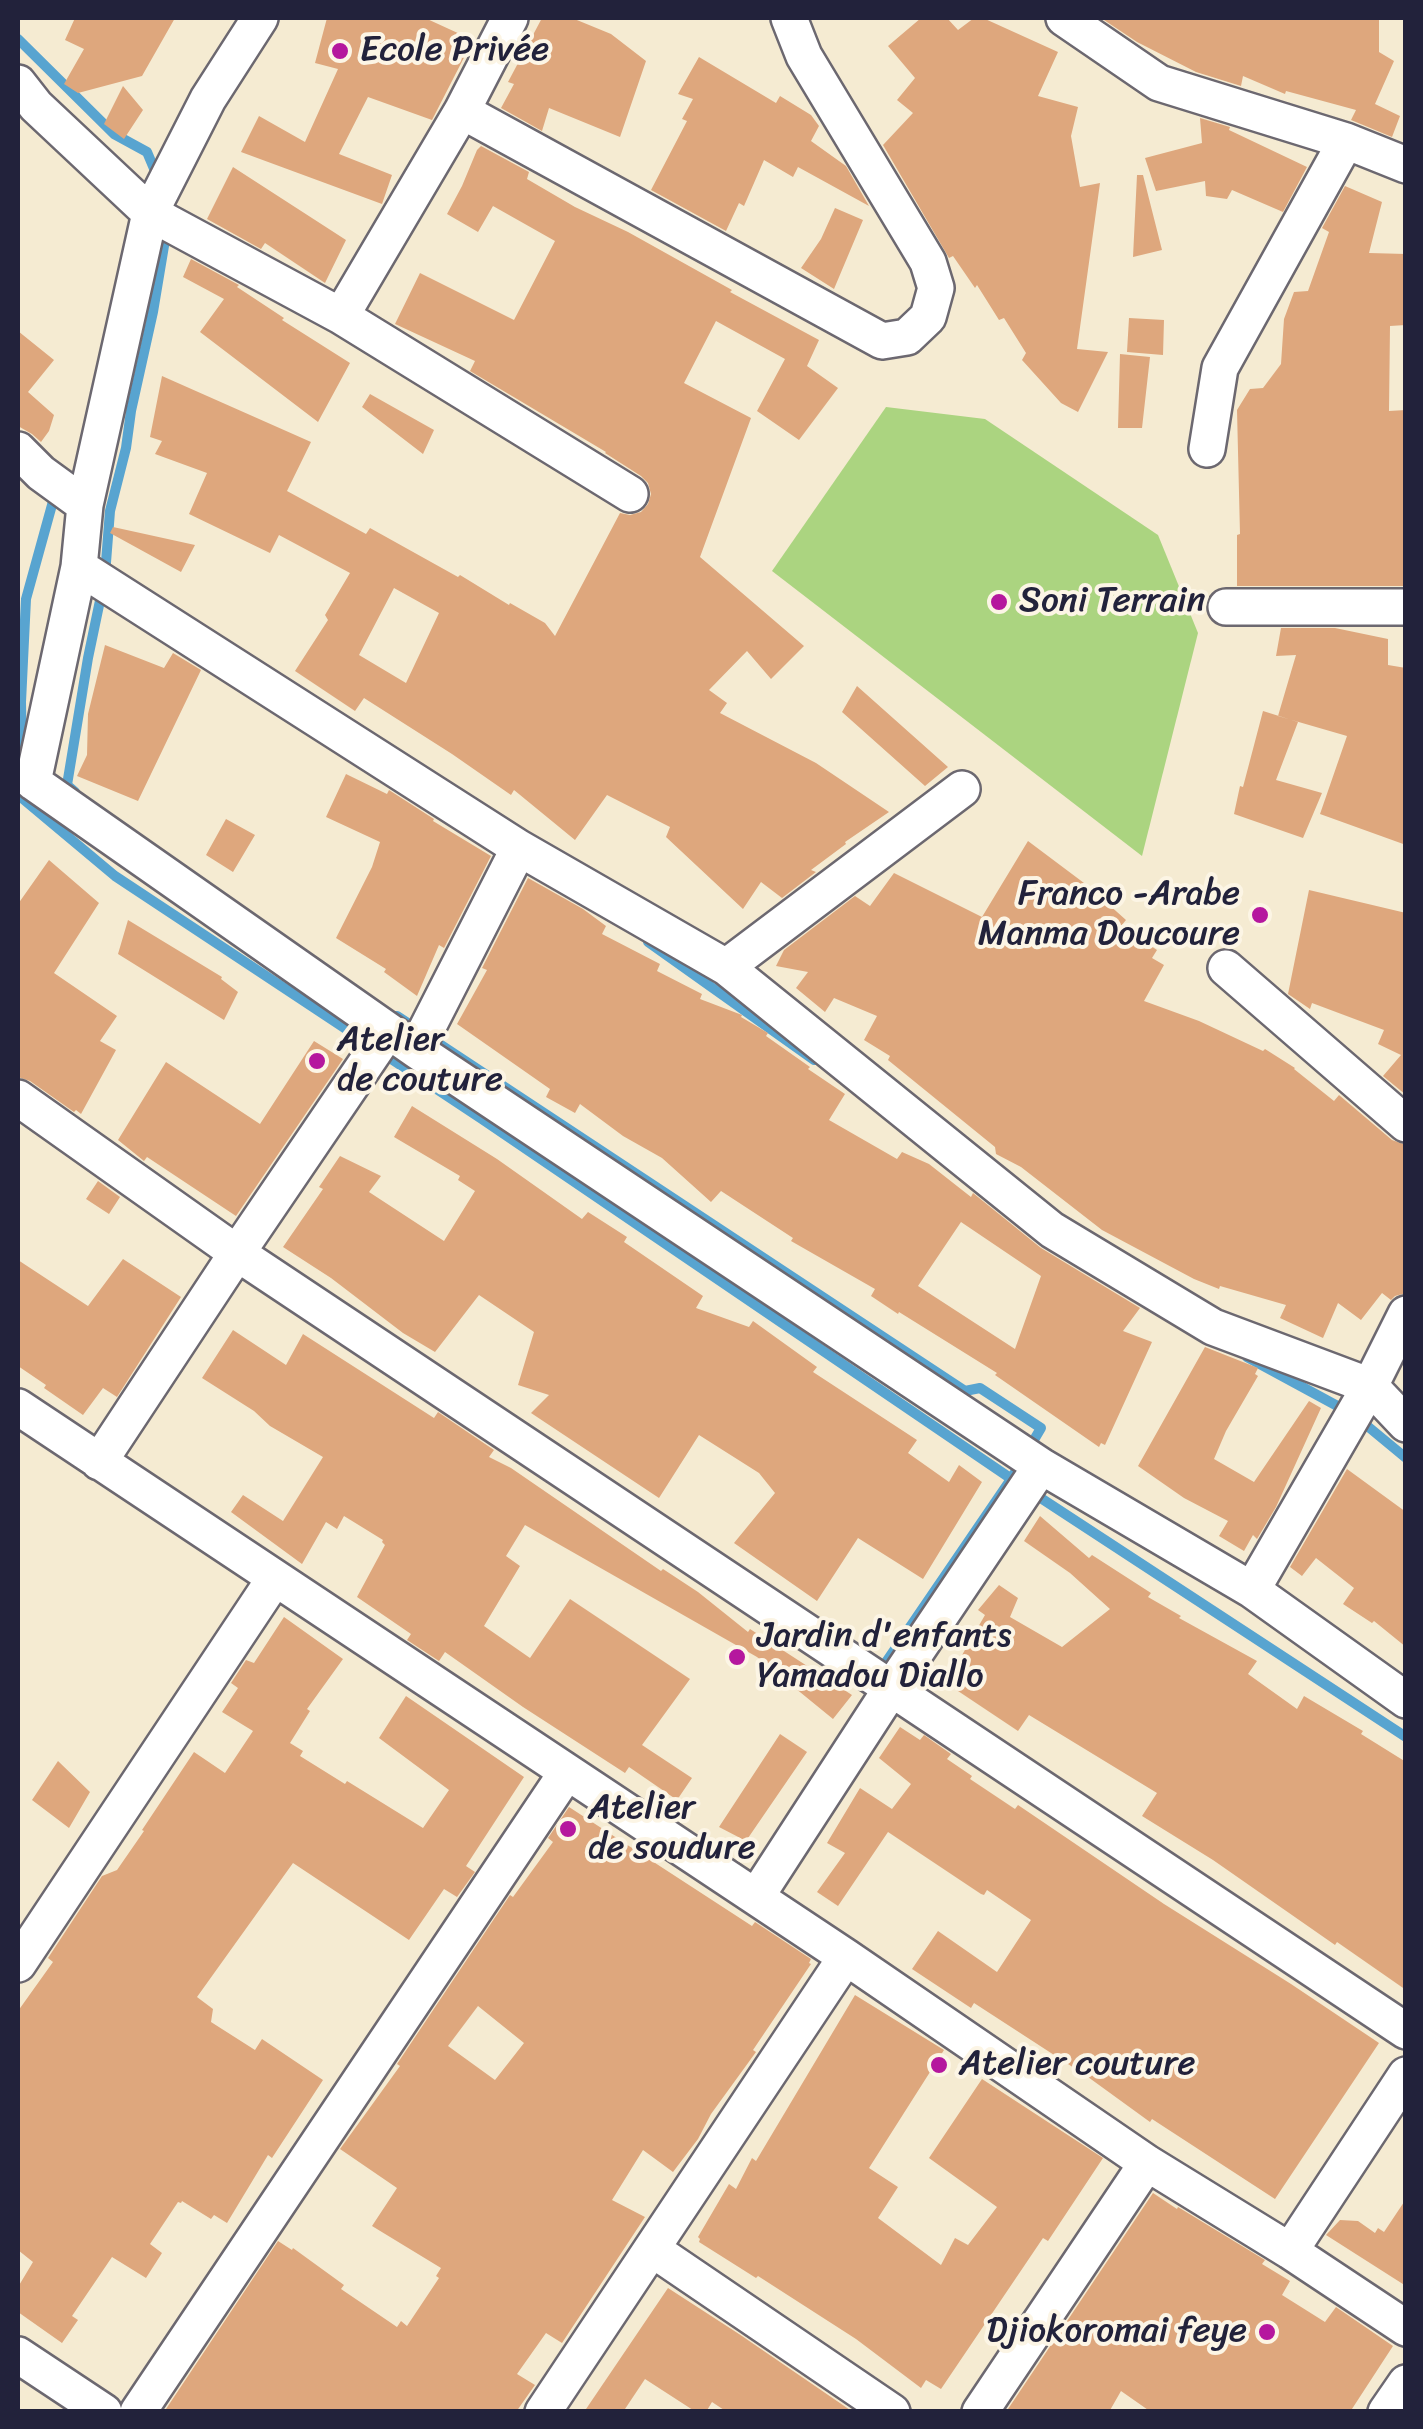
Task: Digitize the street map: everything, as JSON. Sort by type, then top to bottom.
[{"type":"street","points":[[260,18],[208,99],[150,213],[85,505],[79,567],[25,785],[1041,1466],[1252,1590],[1406,1700]]},
{"type":"street","points":[[341,316],[462,112],[510,18]]},
{"type":"street","points":[[462,112],[882,341],[907,336],[928,317],[936,288],[928,262],[804,56],[789,18]]},
{"type":"street","points":[[1064,18],[1159,83],[1346,141],[1406,165]]},
{"type":"street","points":[[18,83],[36,106],[150,213],[341,316],[630,494]]},
{"type":"street","points":[[1207,448],[1220,368],[1346,141]]},
{"type":"street","points":[[18,450],[41,473],[85,505]]},
{"type":"street","points":[[79,567],[520,848],[726,967],[1052,1230],[1213,1327],[1370,1386],[1406,1424]]},
{"type":"street","points":[[1226,608],[1406,606]]},
{"type":"street","points":[[726,967],[962,790]]},
{"type":"street","points":[[100,1462],[236,1253],[402,1040],[520,848]]},
{"type":"street","points":[[1226,968],[1406,1124]]},
{"type":"street","points":[[18,1098],[236,1253],[1406,2032]]},
{"type":"street","points":[[1252,1590],[1370,1386],[1406,1314]]},
{"type":"street","points":[[18,1408],[846,1957],[1147,2163],[1406,2328]]},
{"type":"street","points":[[756,1897],[1041,1466]]},
{"type":"street","points":[[18,1964],[275,1578]]},
{"type":"street","points":[[138,2412],[567,1772]]},
{"type":"street","points":[[543,2412],[846,1957]]},
{"type":"street","points":[[1290,2251],[1406,2075]]},
{"type":"street","points":[[980,2412],[1147,2163]]},
{"type":"street","points":[[652,2249],[892,2412]]},
{"type":"street","points":[[18,2355],[104,2412]]},
{"type":"street","points":[[1386,2412],[1406,2382]]},
{"type":"green space","name":"Soni Terrain","points":[[886,407],[985,419],[1158,535],[1198,633],[1142,856],[772,571]]},
{"type":"building","points":[[75,18],[175,18],[142,76],[78,93],[64,84],[84,49],[65,40]]},
{"type":"building","points":[[327,18],[425,18],[473,40],[432,120],[368,97],[339,154],[392,175],[382,204],[241,152],[259,116],[305,142],[338,69],[315,63]]},
{"type":"building","points":[[542,18],[572,18],[611,34],[646,61],[620,137],[549,108],[542,131],[501,108],[514,84],[508,82]]},
{"type":"building","points":[[921,18],[947,18],[958,30],[974,18],[983,18],[1058,52],[1038,96],[1078,107],[1071,136],[1080,187],[1100,183],[1077,349],[1108,352],[1078,412],[1061,403],[1022,360],[1026,353],[1004,318],[999,320],[977,285],[975,288],[953,256],[949,258],[883,145],[913,113],[897,100],[915,78],[888,46]]},
{"type":"building","points":[[1101,18],[1379,18],[1379,52],[1394,61],[1375,104],[1400,116],[1392,137],[1351,120],[1356,110],[1286,91],[1285,94],[1243,76],[1241,86],[1196,72],[1137,42]]},
{"type":"building","points":[[699,57],[776,103],[780,96],[811,115],[819,126],[811,141],[846,166],[869,206],[798,167],[793,177],[764,160],[744,206],[739,203],[726,231],[651,190],[687,121],[682,119],[693,99],[678,94]]},
{"type":"building","points":[[123,86],[143,110],[124,139],[104,124]]},
{"type":"building","points":[[1200,118],[1230,127],[1229,130],[1307,167],[1283,212],[1232,190],[1227,199],[1206,196],[1205,181],[1156,191],[1145,158],[1202,143]]},
{"type":"building","points":[[481,146],[529,172],[527,179],[575,207],[628,232],[819,340],[807,366],[838,388],[799,440],[757,411],[785,359],[716,321],[684,383],[751,418],[700,557],[804,646],[771,679],[747,651],[709,690],[727,703],[720,713],[816,763],[889,812],[845,842],[811,870],[816,872],[782,898],[761,882],[743,909],[666,837],[670,827],[607,795],[575,840],[514,790],[511,795],[364,698],[355,711],[295,671],[328,620],[325,615],[350,573],[279,535],[270,553],[189,514],[207,473],[155,454],[162,441],[150,437],[162,376],[311,442],[287,491],[366,534],[370,528],[460,575],[545,623],[555,636],[620,513],[641,512],[651,494],[641,476],[606,452],[470,371],[475,361],[395,324],[420,273],[514,320],[555,241],[493,206],[478,232],[447,214]],"holes":[[[394,588],[439,613],[406,683],[359,655]]]},
{"type":"building","points":[[233,167],[346,240],[325,283],[265,243],[261,249],[207,219]]},
{"type":"building","points":[[1137,175],[1143,175],[1162,250],[1133,257]]},
{"type":"building","points":[[1345,186],[1382,202],[1369,253],[1406,254],[1406,325],[1390,326],[1389,411],[1406,410],[1406,586],[1237,586],[1237,410],[1250,389],[1263,388],[1281,364],[1284,319],[1294,292],[1308,291],[1329,232],[1322,228]]},
{"type":"building","points":[[835,208],[863,220],[834,289],[801,268],[821,239]]},
{"type":"building","points":[[191,259],[239,285],[282,320],[350,363],[318,422],[200,332],[224,299],[183,277]]},
{"type":"building","points":[[1129,318],[1164,320],[1163,355],[1127,352]]},
{"type":"building","points":[[18,331],[54,360],[28,392],[54,415],[41,442],[18,426]]},
{"type":"building","points":[[1120,354],[1150,357],[1142,428],[1118,428]]},
{"type":"building","points":[[370,394],[434,430],[423,454],[362,407]]},
{"type":"building","points":[[113,527],[195,545],[181,572],[110,533]]},
{"type":"building","points":[[1281,628],[1335,628],[1388,639],[1388,665],[1406,668],[1406,845],[1320,814],[1347,736],[1278,716],[1296,655],[1276,656]]},
{"type":"building","points":[[105,645],[164,668],[173,653],[201,670],[138,801],[77,776],[87,755],[88,714]]},
{"type":"building","points":[[857,686],[948,767],[925,786],[842,712]]},
{"type":"building","points":[[1263,711],[1298,722],[1276,780],[1322,793],[1303,838],[1234,814]]},
{"type":"building","points":[[346,774],[387,794],[389,790],[491,856],[444,948],[439,945],[417,996],[384,972],[386,969],[336,938],[372,867],[380,842],[326,817]]},
{"type":"building","points":[[226,819],[255,835],[233,872],[206,855]]},
{"type":"building","points":[[1028,841],[1126,920],[1121,926],[1157,950],[1152,958],[1164,965],[1144,1001],[1265,1049],[1334,1101],[1339,1095],[1392,1140],[1406,1145],[1406,1293],[1391,1300],[1382,1293],[1361,1320],[1338,1303],[1323,1338],[1280,1318],[1286,1305],[1194,1279],[1102,1230],[1021,1167],[996,1154],[995,1147],[888,1060],[890,1056],[864,1040],[877,1016],[834,998],[825,1012],[796,988],[808,972],[776,966],[784,950],[855,896],[870,906],[894,873],[982,917]]},
{"type":"building","points":[[49,860],[99,903],[54,973],[117,1016],[100,1041],[116,1050],[81,1114],[18,1077],[18,904]]},
{"type":"building","points":[[528,878],[583,909],[606,926],[602,934],[660,964],[657,971],[702,994],[700,999],[742,1015],[845,1094],[829,1120],[897,1159],[902,1152],[929,1164],[971,1197],[973,1193],[1041,1248],[1140,1308],[1123,1331],[1152,1342],[1105,1445],[1101,1443],[1099,1447],[997,1373],[871,1296],[875,1289],[791,1241],[793,1238],[721,1191],[711,1202],[662,1158],[623,1136],[580,1104],[575,1113],[546,1097],[550,1089],[457,1024],[487,970],[482,968]],"holes":[[[961,1222],[1041,1276],[1015,1349],[918,1286]]]},
{"type":"building","points":[[1309,890],[1406,913],[1406,1095],[1383,1076],[1401,1055],[1378,1044],[1384,1030],[1312,1003],[1310,1009],[1288,994]]},
{"type":"building","points":[[128,920],[222,977],[238,992],[224,1020],[118,954]]},
{"type":"building","points":[[314,1041],[343,1059],[236,1216],[147,1157],[144,1161],[118,1140],[166,1062],[260,1124]]},
{"type":"building","points":[[412,1106],[582,1219],[588,1212],[627,1237],[624,1242],[703,1296],[696,1308],[749,1327],[753,1321],[817,1367],[813,1372],[917,1440],[908,1453],[949,1482],[959,1465],[982,1482],[923,1579],[858,1538],[817,1601],[734,1543],[775,1493],[759,1473],[699,1435],[659,1498],[531,1413],[549,1395],[518,1385],[534,1332],[479,1295],[435,1352],[283,1247],[323,1189],[319,1187],[340,1156],[381,1176],[369,1192],[444,1241],[475,1191],[458,1180],[460,1176],[394,1137]]},
{"type":"building","points":[[98,1181],[120,1197],[109,1214],[86,1199]]},
{"type":"building","points":[[123,1259],[181,1297],[117,1397],[103,1388],[83,1415],[18,1366],[18,1260],[88,1306]]},
{"type":"building","points":[[233,1330],[286,1365],[303,1334],[434,1418],[438,1412],[494,1450],[489,1457],[698,1592],[748,1632],[750,1629],[852,1695],[833,1719],[757,1657],[525,1525],[506,1556],[520,1566],[484,1626],[530,1658],[570,1599],[690,1679],[642,1745],[692,1778],[677,1800],[629,1767],[625,1773],[445,1652],[439,1661],[407,1640],[411,1634],[357,1597],[385,1545],[383,1540],[344,1516],[337,1529],[326,1522],[302,1564],[231,1512],[243,1495],[283,1521],[323,1457],[270,1426],[254,1411],[202,1378]]},
{"type":"building","points":[[1205,1347],[1258,1368],[1258,1376],[1214,1459],[1254,1482],[1309,1401],[1321,1408],[1276,1507],[1257,1539],[1253,1535],[1244,1551],[1219,1536],[1228,1521],[1184,1498],[1138,1466]]},
{"type":"building","points":[[1347,1469],[1406,1512],[1406,1647],[1374,1621],[1343,1604],[1354,1588],[1316,1558],[1302,1576],[1290,1567]]},
{"type":"building","points":[[1040,1516],[1089,1558],[1092,1555],[1151,1593],[1148,1597],[1179,1618],[1257,1661],[1248,1674],[1297,1709],[1304,1696],[1406,1762],[1406,1990],[1142,1816],[1157,1793],[1029,1715],[1018,1731],[946,1683],[985,1615],[978,1610],[999,1585],[1018,1598],[1010,1617],[1062,1647],[1110,1609],[1070,1573],[1024,1541]]},
{"type":"building","points":[[284,1617],[343,1659],[307,1709],[310,1711],[290,1743],[303,1751],[300,1756],[423,1828],[449,1790],[379,1738],[406,1696],[524,1777],[466,1866],[475,1872],[457,1897],[444,1889],[409,1940],[293,1863],[197,1997],[213,2009],[211,2022],[255,2050],[262,2039],[323,2080],[272,2158],[268,2155],[227,2223],[178,2202],[150,2244],[162,2253],[146,2278],[112,2257],[72,2316],[78,2320],[62,2343],[18,2312],[18,2287],[33,2262],[18,2250],[18,2011],[53,1962],[48,1958],[102,1876],[117,1870],[194,1752],[225,1773],[253,1731],[222,1712],[238,1688],[231,1683],[246,1660],[254,1663]]},
{"type":"building","points":[[900,1727],[920,1740],[924,1735],[951,1754],[947,1759],[972,1776],[970,1779],[1015,1809],[1018,1805],[1379,2043],[1275,2199],[1152,2119],[1150,2122],[974,2003],[971,2008],[912,1969],[938,1931],[997,1972],[1031,1920],[987,1890],[981,1894],[888,1832],[838,1906],[817,1892],[845,1853],[827,1843],[860,1788],[892,1809],[911,1784],[879,1758]]},
{"type":"building","points":[[780,1734],[807,1752],[746,1841],[719,1827]]},
{"type":"building","points":[[58,1761],[90,1792],[69,1828],[32,1800]]},
{"type":"building","points":[[569,1807],[752,1926],[755,1922],[811,1959],[811,1964],[673,2172],[643,2150],[612,2200],[645,2217],[562,2343],[546,2333],[517,2374],[535,2385],[516,2412],[164,2412],[278,2241],[293,2248],[344,2285],[341,2289],[397,2327],[401,2321],[407,2326],[439,2278],[436,2276],[441,2268],[372,2226],[397,2188],[340,2149],[400,2066],[397,2064],[510,1895],[513,1897],[553,1842],[548,1838]],"holes":[[[478,2006],[524,2043],[495,2080],[448,2046]]]},
{"type":"building","points":[[855,1995],[944,2050],[869,2168],[898,2187],[878,2218],[941,2265],[955,2238],[968,2245],[997,2207],[929,2158],[982,2079],[1103,2158],[1048,2241],[1043,2238],[941,2389],[926,2380],[921,2388],[856,2339],[699,2242],[698,2237],[729,2184],[736,2189],[752,2158],[756,2161]]},
{"type":"building","points":[[1153,2193],[1265,2260],[1262,2264],[1290,2281],[1282,2295],[1325,2322],[1336,2307],[1393,2346],[1350,2412],[1151,2412],[1121,2391],[1109,2412],[1006,2412]]},
{"type":"building","points":[[1406,2199],[1406,2286],[1326,2235],[1340,2220],[1358,2221],[1375,2233],[1378,2228],[1384,2232]]},
{"type":"building","points":[[668,2288],[853,2412],[727,2412],[712,2402],[706,2412],[696,2412],[645,2379],[623,2412],[584,2412]]},
{"type":"waterway","points":[[18,39],[114,134],[147,152],[158,178]]},
{"type":"waterway","points":[[105,575],[110,511],[126,448],[167,228]]},
{"type":"waterway","points":[[22,764],[26,599],[55,494],[52,492]]},
{"type":"waterway","points":[[75,792],[67,785],[102,591]]},
{"type":"waterway","points":[[22,786],[23,799],[115,876],[482,1119],[1016,1482]]},
{"type":"waterway","points":[[648,942],[814,1060]]},
{"type":"waterway","points":[[397,1016],[965,1391],[980,1388],[1041,1428],[1011,1479],[884,1665]]},
{"type":"waterway","points":[[1247,1357],[1354,1415],[1406,1458]]},
{"type":"waterway","points":[[1030,1491],[1406,1737]]},
{"type":"place","name":"Ecole Privée","points":[[340,51]]},
{"type":"place","name":"Soni Terrain","points":[[999,602]]},
{"type":"place","name":"Franco -Arabe Manma Doucoure","points":[[1260,915]]},
{"type":"place","name":"Atelier de couture","points":[[317,1061]]},
{"type":"place","name":"Jardin d'enfants Yamadou Diallo","points":[[737,1657]]},
{"type":"place","name":"Atelier de soudure","points":[[568,1829]]},
{"type":"place","name":"Atelier couture","points":[[939,2065]]},
{"type":"place","name":"Djiokoromai feye","points":[[1267,2332]]}]
